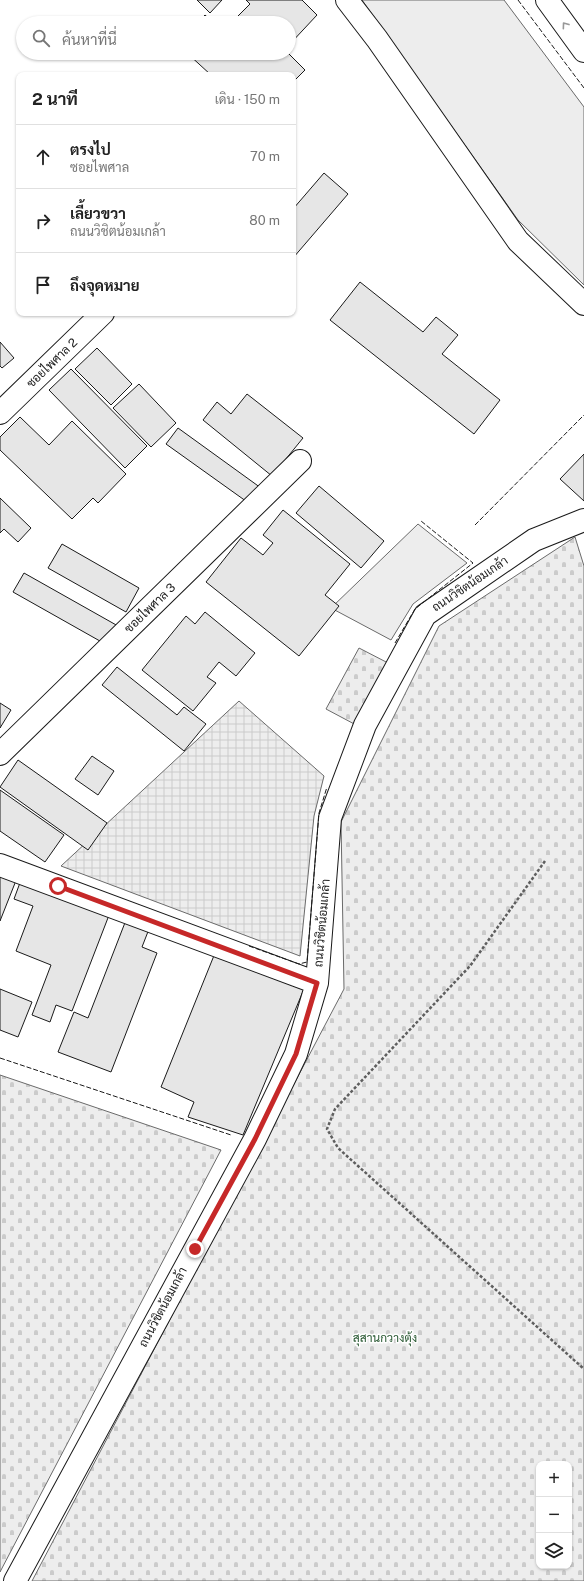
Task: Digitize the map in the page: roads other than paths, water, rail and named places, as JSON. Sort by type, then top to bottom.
[{"type":"street","points":[[347,0],[377,39],[518,241],[584,304]]},
{"type":"street","points":[[547,0],[584,51]]},
{"type":"street","name":"ซอยไพศาล 2","points":[[0,413],[100,316]]},
{"type":"street","name":"ซอยไพศาล 3","points":[[0,754],[300,461]]},
{"type":"street","name":"ถนนวิชิตน้อมเกล้า","points":[[15,1581],[255,1139],[296,1054],[317,983],[330,818],[365,726],[425,615],[534,540],[584,520]]},
{"type":"street","points":[[0,865],[317,983]]},
{"type":"park label","name":"สุสานกวางตุ้ง","points":[[385,1338]]}]
